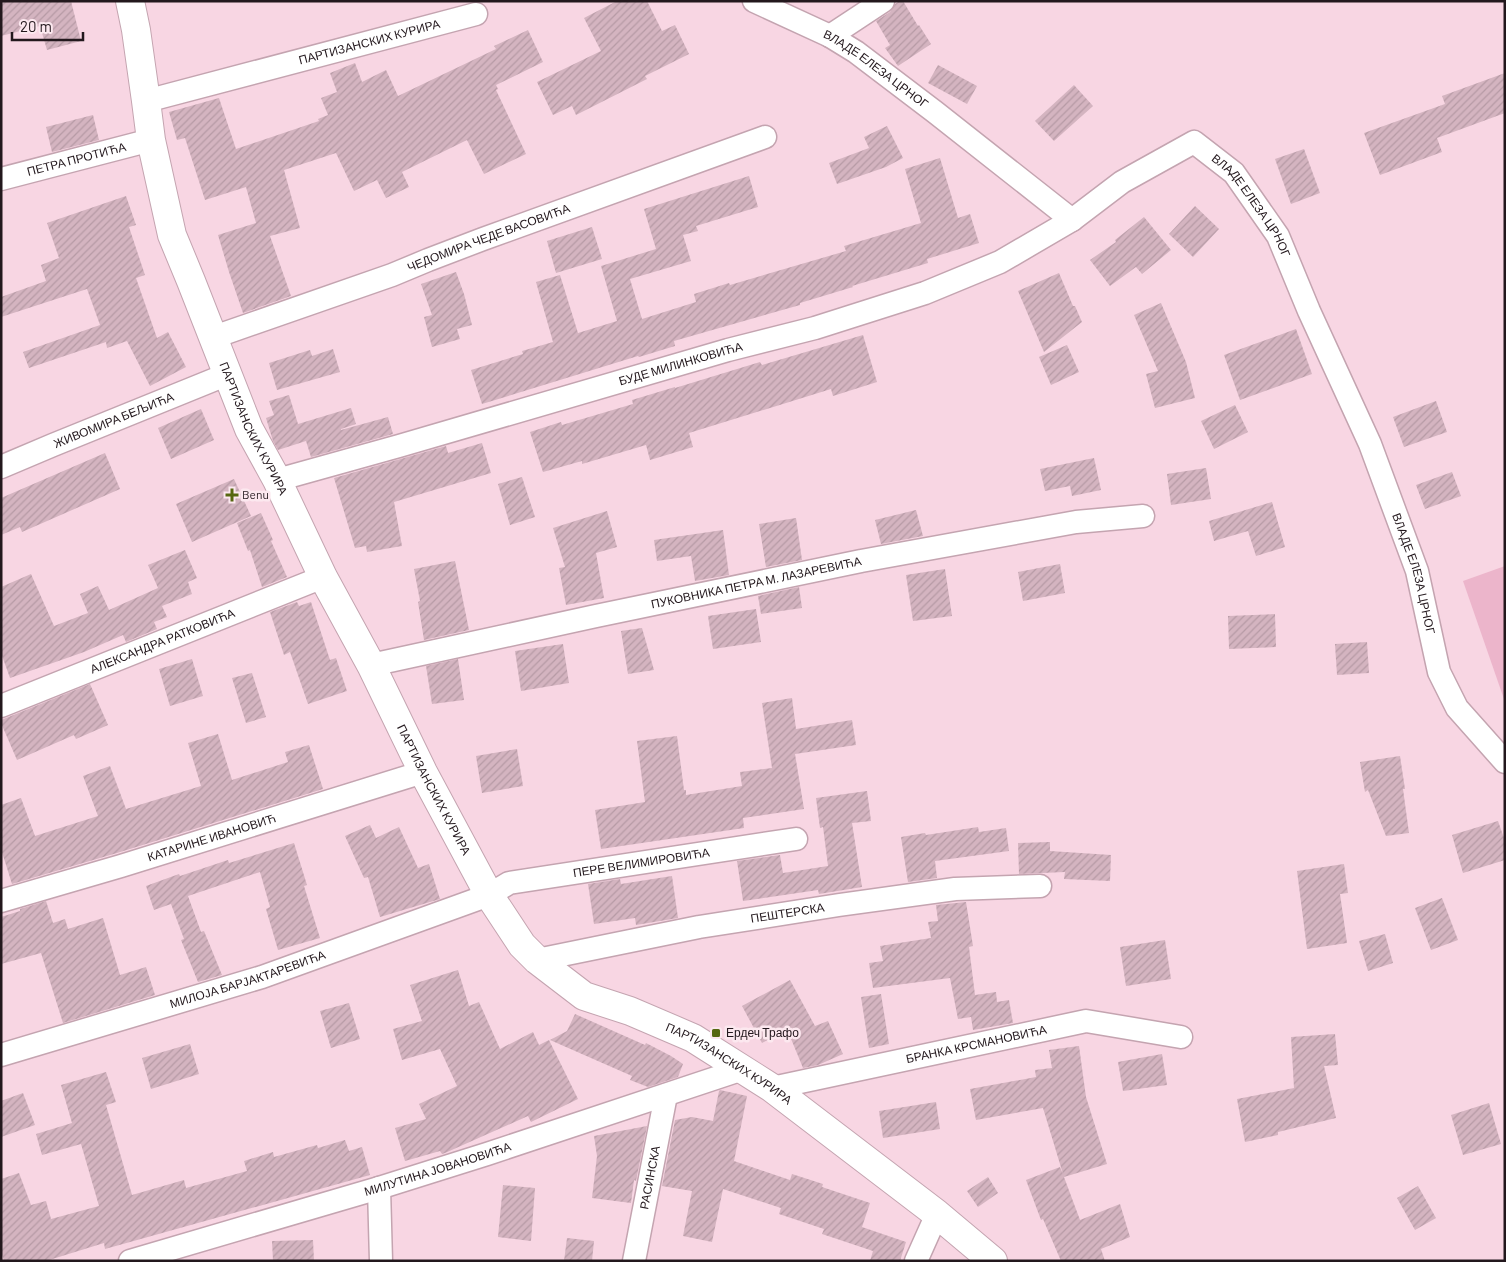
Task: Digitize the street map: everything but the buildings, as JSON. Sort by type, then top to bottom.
[{"type":"street","name":"ПАРТИЗАНСКИХ КУРИРА","points":[[130,1],[136,30],[150,140],[172,235],[249,429],[277,480],[323,576],[371,665],[423,772],[489,895],[522,945],[537,960],[584,996],[630,1011],[693,1038],[772,1088],[937,1214],[993,1261]]},
{"type":"street","name":"ВЛАДЕ ЕЛЕЗА ЦРНОГ","points":[[754,1],[830,36],[856,52],[1072,220],[1122,182],[1194,142],[1234,173],[1278,236],[1309,311],[1370,444],[1417,571],[1439,672],[1457,708],[1503,758]]},
{"type":"street","points":[[830,36],[883,1]]},
{"type":"street","name":"ПАРТИЗАНСКИХ КУРИРА","points":[[146,101],[476,14]]},
{"type":"street","name":"ЧЕДОМИРА ЧЕДЕ ВАСОВИЋА","points":[[214,338],[392,275],[483,238],[765,137]]},
{"type":"street","name":"ПЕТРА ПРОТИЋА","points":[[1,179],[150,140]]},
{"type":"street","name":"БУДЕ МИЛИНКОВИЋА","points":[[277,480],[728,350],[815,328],[925,293],[1000,262],[1072,220]]},
{"type":"street","name":"ЖИВОМИРА БЕЉИЋА","points":[[1,467],[228,374]]},
{"type":"street","name":"ПУКОВНИКА ПЕТРА М. ЛАЗАРЕВИЋА","points":[[371,665],[861,561],[1076,522],[1143,516]]},
{"type":"street","name":"АЛЕКСАНДРА РАТКОВИЋА","points":[[1,706],[323,576]]},
{"type":"street","name":"КАТАРИНЕ ИВАНОВИЋ","points":[[1,901],[121,866],[423,772]]},
{"type":"street","name":"ПЕРЕ ВЕЛИМИРОВИЋА","points":[[489,895],[509,883],[796,838]]},
{"type":"street","name":"ПЕШТЕРСКА","points":[[537,960],[699,927],[839,904],[955,890],[1040,886]]},
{"type":"street","name":"МИЛОЈА БАРЈАКТАРЕВИЋА","points":[[1,1055],[262,977],[489,895]]},
{"type":"street","name":"БРАНКА КРСМАНОВИЋА","points":[[772,1088],[1086,1021],[1181,1037]]},
{"type":"street","name":"МИЛУТИНА ЈОВАНОВИЋА","points":[[130,1261],[379,1188],[743,1069]]},
{"type":"street","name":"РАСИНСКА","points":[[634,1261],[666,1095]]},
{"type":"street","points":[[379,1188],[381,1261]]},
{"type":"street","points":[[916,1261],[937,1214]]},
{"type":"shaded area","points":[[1505,566],[1505,702],[1463,581]]},
{"type":"place","name":"Benu","points":[[232,495]]},
{"type":"place","name":"Ердеч Трафо","points":[[716,1033]]}]
